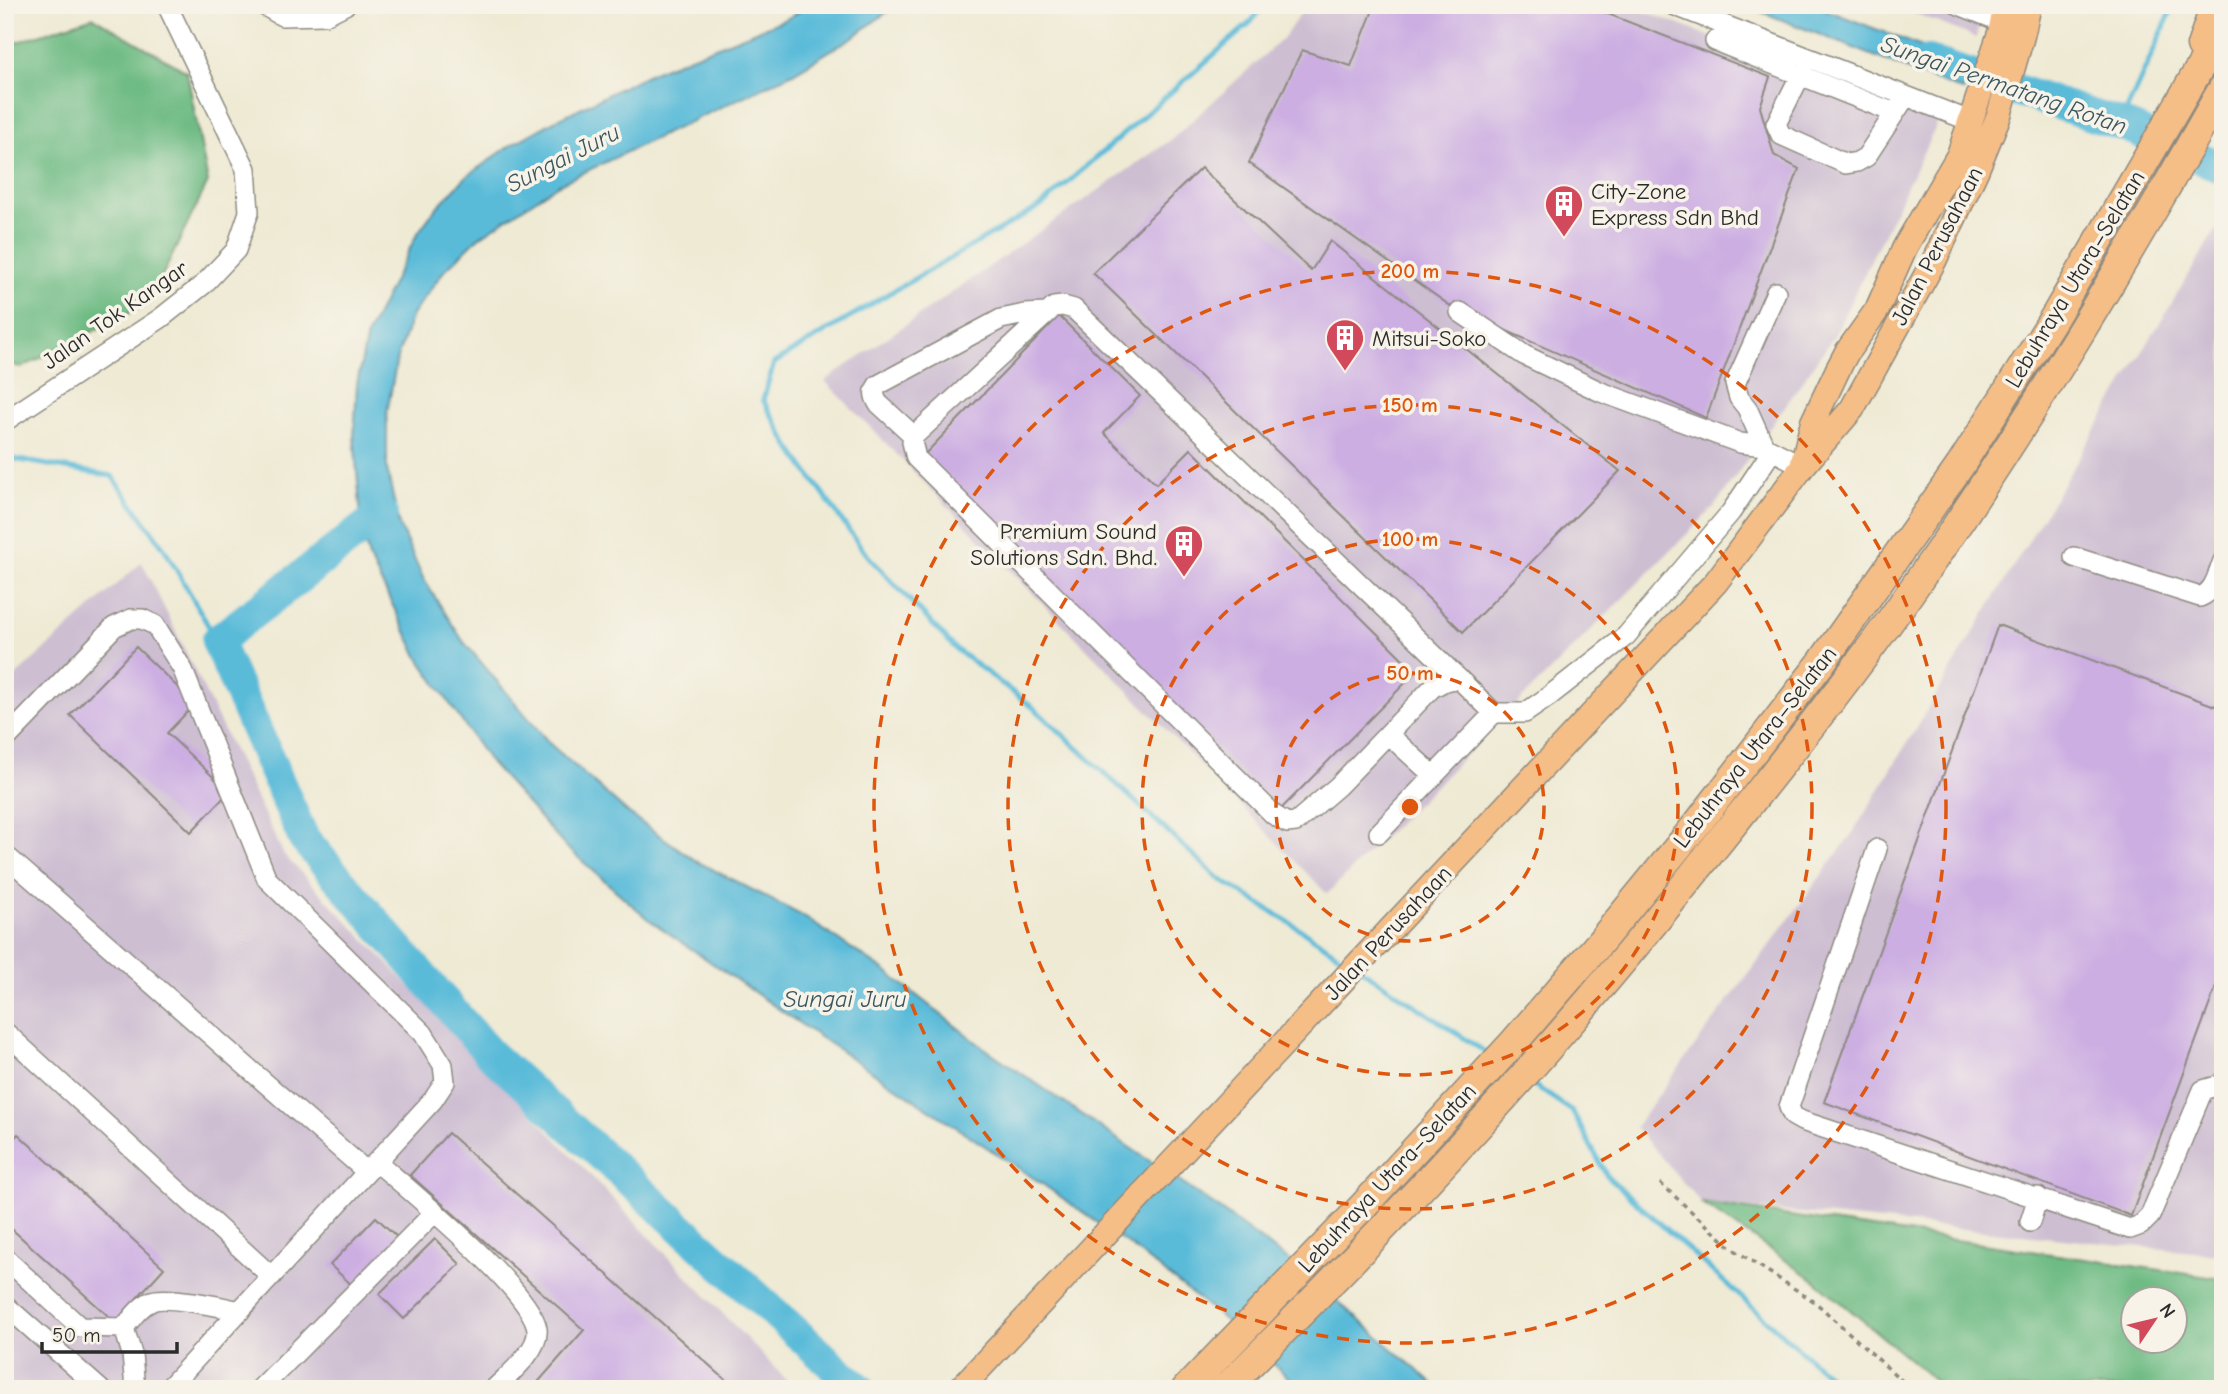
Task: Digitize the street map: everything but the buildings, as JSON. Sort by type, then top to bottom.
[{"type":"highway","points":[[2190,86],[2215,5]]},
{"type":"highway","name":"Lebuhraya Utara–Selatan","points":[[1186,1389],[1364,1205],[1514,1042],[1597,946],[1692,829],[1822,662],[1960,466],[2055,316],[2223,28]]},
{"type":"highway","name":"Lebuhraya Utara–Selatan","points":[[1227,1387],[1386,1224],[1510,1091],[1619,966],[1787,759],[1905,601],[1968,508],[2098,306],[2223,88]]},
{"type":"main road","name":"Jalan Perusahaan","points":[[1802,466],[1812,422],[1847,352],[1877,310],[1905,247],[1959,155],[2008,24],[2029,5]]},
{"type":"main road","name":"Jalan Perusahaan","points":[[960,1389],[1716,582],[1802,466],[1852,409],[1934,261],[1999,115],[2008,24]]},
{"type":"street","name":"Jalan Tok Kangar","points":[[5,421],[161,318],[204,284],[236,250],[249,212],[246,169],[167,5]]},
{"type":"street","points":[[262,5],[282,16],[325,15],[345,5]]},
{"type":"street","points":[[1673,5],[1970,121]]},
{"type":"street","points":[[1959,5],[2008,24]]},
{"type":"street","points":[[1715,41],[1895,113]]},
{"type":"street","points":[[1801,74],[1776,124],[1778,130],[1781,135],[1846,164],[1866,157],[1906,96]]},
{"type":"street","points":[[1768,448],[1739,398],[1735,384],[1776,292]]},
{"type":"street","points":[[1458,678],[1432,688],[1338,786],[1296,822],[1287,823],[1274,815],[916,458],[912,442],[914,436],[1054,307],[1074,309],[1458,678],[1494,713],[1525,713],[1626,636],[1731,512],[1768,448]]},
{"type":"street","points":[[1460,312],[1524,355],[1601,392],[1740,443],[1768,448],[1802,466]]},
{"type":"street","points":[[914,436],[878,403],[874,390],[878,385],[1001,319],[1047,313]]},
{"type":"street","points":[[2074,557],[2200,597],[2213,587],[2223,561]]},
{"type":"street","points":[[5,740],[114,627],[131,619],[142,619],[155,625],[182,668],[267,879],[423,1033],[443,1065],[444,1082],[433,1100],[168,1389]]},
{"type":"street","points":[[1379,833],[1494,713]]},
{"type":"street","points":[[1389,735],[1434,776]]},
{"type":"street","points":[[1877,849],[1789,1107],[1793,1116],[2130,1229],[2141,1225],[2150,1216],[2203,1090],[2223,1084]]},
{"type":"street","points":[[5,855],[372,1167],[435,1212],[491,1265],[526,1304],[537,1329],[532,1350],[494,1389]]},
{"type":"street","points":[[5,1032],[271,1276]]},
{"type":"street","points":[[2030,1222],[2038,1197]]},
{"type":"street","points":[[260,1389],[435,1212]]},
{"type":"street","points":[[5,1258],[80,1327],[124,1328],[142,1308],[155,1299],[208,1304],[240,1311]]},
{"type":"street","points":[[5,1305],[100,1389]]},
{"type":"street","points":[[124,1328],[132,1354],[135,1389]]},
{"type":"path","points":[[1660,1183],[1733,1249],[1815,1302],[1911,1389]]},
{"type":"shaded area","points":[[1306,5],[1627,5],[1938,122],[1834,336],[1714,507],[1327,894],[825,381],[1172,139],[1285,36]]},
{"type":"shaded area","points":[[1894,5],[1981,5],[1977,38]]},
{"type":"shaded area","points":[[2223,218],[2223,1255],[1701,1203],[1635,1127],[1854,831]]},
{"type":"shaded area","points":[[142,562],[284,855],[795,1389],[5,1389],[5,685]]},
{"type":"green space","points":[[93,17],[187,72],[208,182],[149,303],[21,368],[5,361],[5,46]]},
{"type":"green space","points":[[1701,1203],[2223,1279],[2223,1389],[1945,1389],[1813,1279]]},
{"type":"water","name":"Sungai Juru","points":[[811,5],[897,5],[853,37],[793,73],[557,185],[478,238],[444,271],[412,315],[397,358],[387,413],[387,469],[399,525],[424,580],[463,641],[550,744],[629,814],[698,862],[801,915],[884,970],[980,1045],[1211,1203],[1299,1268],[1439,1389],[1301,1389],[1221,1317],[1132,1247],[648,919],[563,844],[489,761],[420,660],[369,558],[362,530],[354,436],[357,384],[367,335],[417,234],[437,207],[467,176],[511,145],[558,119],[653,72],[786,19]]},
{"type":"water","points":[[1744,5],[1814,5],[1971,66],[1963,91]]},
{"type":"waterway","points":[[1264,5],[1251,22],[1041,206],[774,363],[763,400],[789,446],[865,553],[957,650],[1035,709],[1218,878],[1351,963]]},
{"type":"waterway","points":[[2120,125],[2174,5]]},
{"type":"waterway","name":"Sungai Permatang Rotan","points":[[1928,61],[2131,128],[2223,168]]},
{"type":"waterway","points":[[8,458],[112,476],[164,548],[217,641]]},
{"type":"waterway","points":[[382,514],[217,641],[304,839],[488,1052],[860,1389]]},
{"type":"waterway","points":[[1362,970],[1491,1056]]},
{"type":"waterway","points":[[1528,1081],[1572,1111],[1607,1176],[1843,1389]]},
{"type":"place","name":"City-Zone Express Sdn Bhd","points":[[1564,238]]},
{"type":"place","name":"Mitsui-Soko","points":[[1345,372]]},
{"type":"place","name":"Premium Sound Solutions Sdn. Bhd.","points":[[1184,578]]}]
